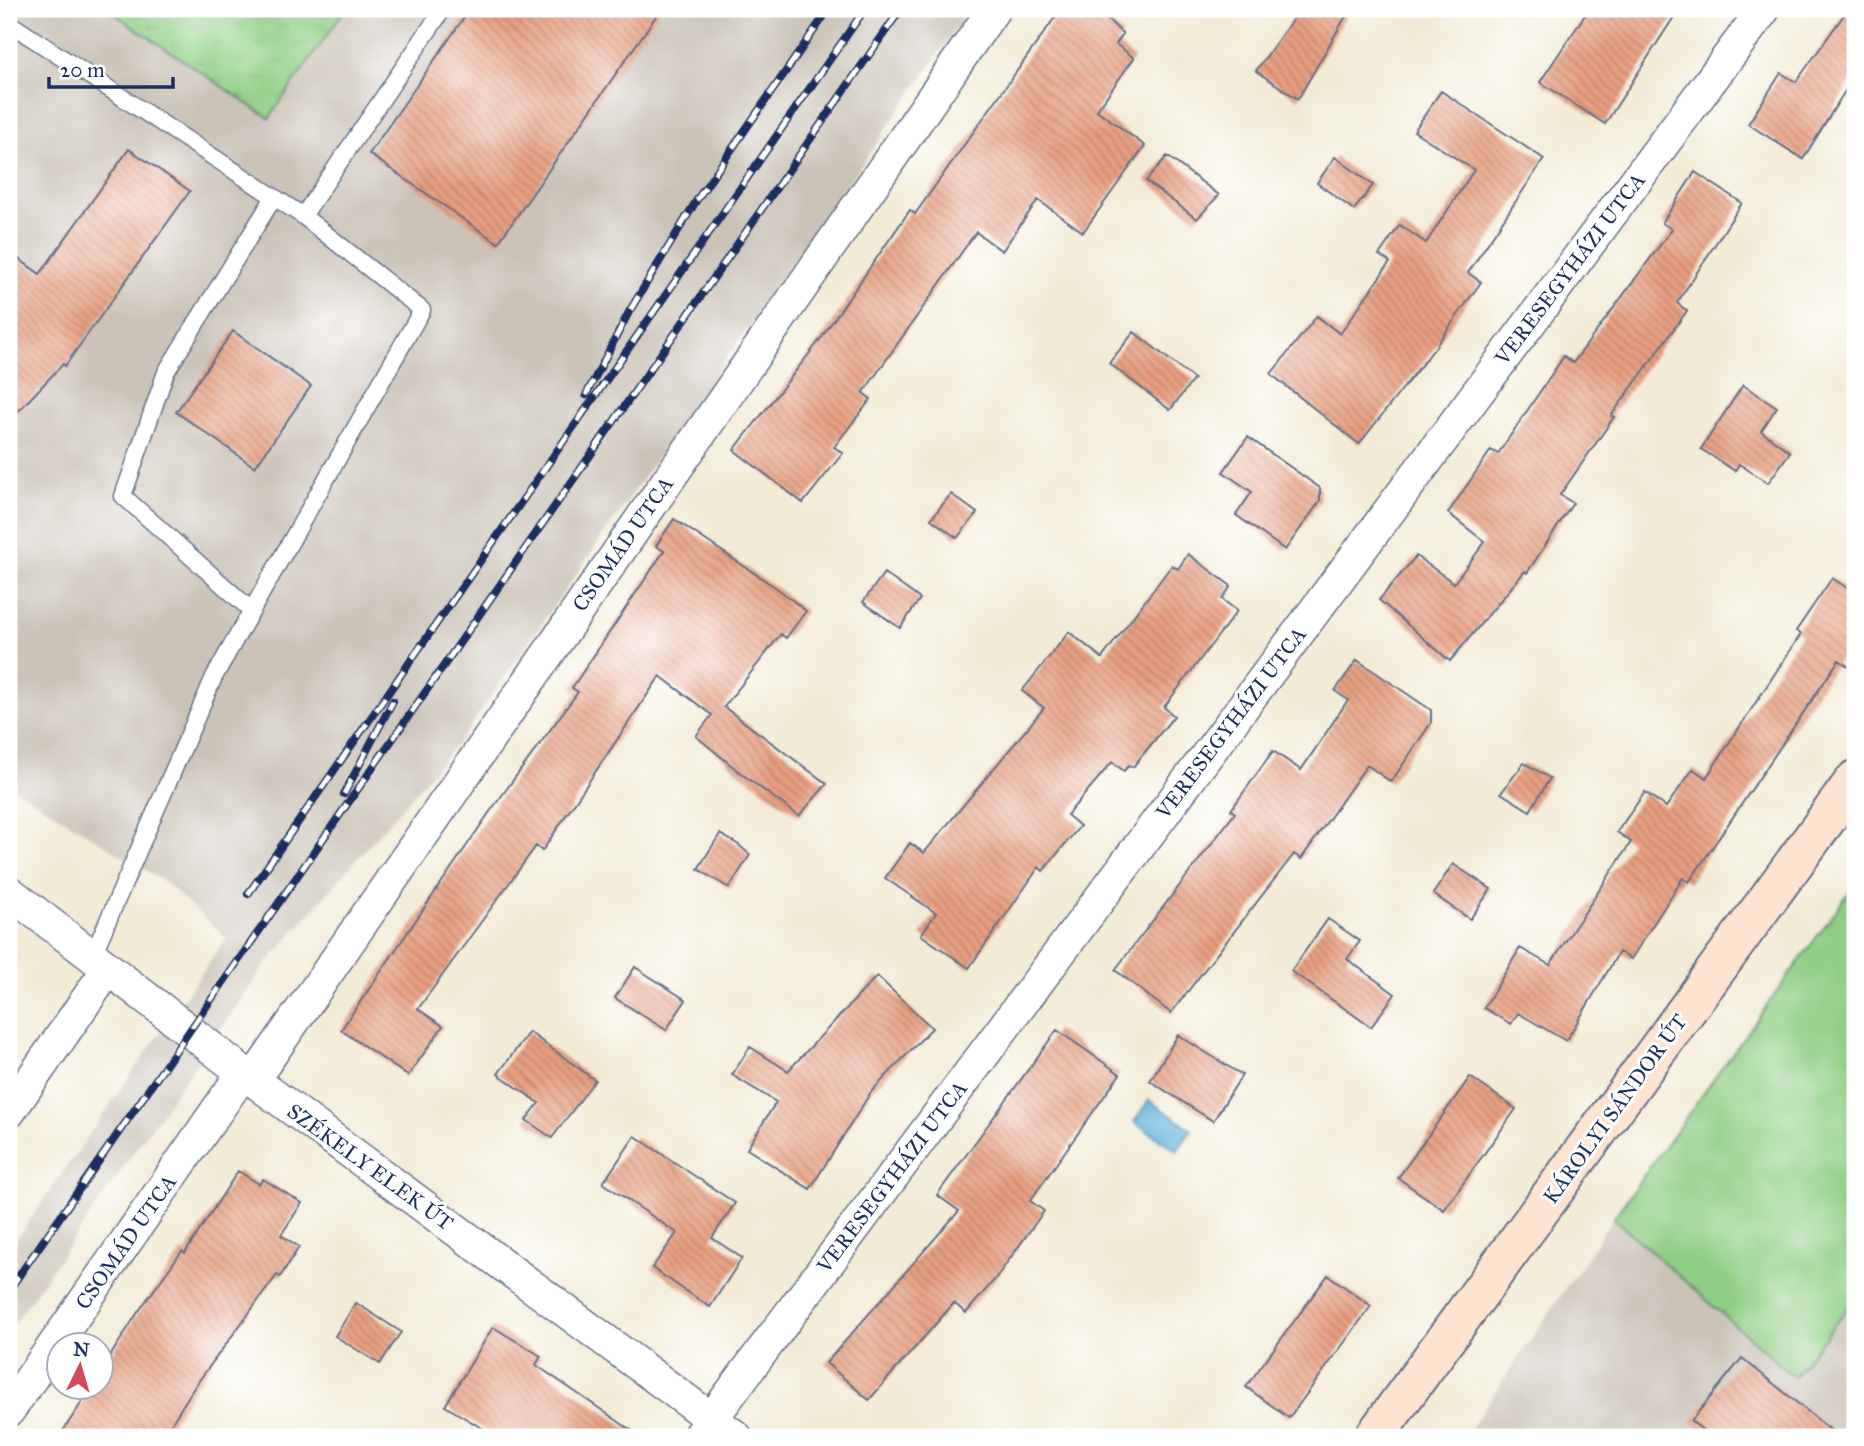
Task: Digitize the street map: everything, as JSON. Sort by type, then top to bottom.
[{"type":"street","name":"CSOMÁD UTCA","points":[[9,1410],[248,1077],[994,9]]},
{"type":"street","name":"VERESEGYHÁZI UTCA","points":[[715,1431],[1764,9]]},
{"type":"street","name":"KÁROLYI SÁNDOR ÚT","points":[[1374,1437],[1855,780]]},
{"type":"street","name":"SZÉKELY ELEK ÚT","points":[[9,892],[715,1431]]},
{"type":"street","points":[[9,1112],[100,963]]},
{"type":"lane","points":[[303,216],[443,9]]},
{"type":"lane","points":[[9,23],[303,216],[422,310],[214,677],[100,963]]},
{"type":"lane","points":[[252,611],[123,496],[166,372],[274,197]]},
{"type":"shaded area","points":[[9,9],[107,9],[269,118],[345,9],[970,9],[462,738],[265,965],[9,1331],[9,1250],[226,938],[166,883],[9,785]]},
{"type":"shaded area","points":[[1613,1218],[1794,1377],[1855,1298],[1855,1437],[1465,1437]]},
{"type":"green space","points":[[107,9],[345,9],[269,118]]},
{"type":"green space","points":[[1855,884],[1855,1298],[1794,1377],[1613,1218]]},
{"type":"water","points":[[1149,1100],[1192,1130],[1177,1151],[1134,1122]]},
{"type":"building","points":[[470,9],[661,9],[498,243],[369,154]]},
{"type":"building","points":[[1061,9],[1097,9],[1123,34],[1116,44],[1134,58],[1097,110],[1145,146],[1083,232],[1038,200],[1002,251],[976,232],[863,393],[871,399],[834,447],[843,453],[803,503],[734,450],[819,341],[910,210],[915,214]]},
{"type":"building","points":[[1300,9],[1350,9],[1298,99],[1256,71]]},
{"type":"building","points":[[1589,9],[1679,9],[1605,124],[1540,82]]},
{"type":"building","points":[[1848,9],[1855,9],[1855,75],[1803,159],[1748,124],[1781,73],[1796,82]]},
{"type":"building","points":[[1441,91],[1544,159],[1468,273],[1481,282],[1434,349],[1359,444],[1271,374],[1317,316],[1340,334],[1390,262],[1379,255],[1400,225],[1426,243],[1474,170],[1414,131]]},
{"type":"building","points":[[129,149],[190,191],[65,366],[63,364],[9,421],[9,252],[40,274]]},
{"type":"building","points":[[1167,156],[1219,195],[1197,219],[1146,181]]},
{"type":"building","points":[[1335,157],[1373,185],[1354,210],[1317,183]]},
{"type":"building","points":[[1695,172],[1742,203],[1677,303],[1687,311],[1611,416],[1614,417],[1560,495],[1573,503],[1527,573],[1525,571],[1450,661],[1379,600],[1416,556],[1454,583],[1485,542],[1448,513],[1491,450],[1498,454],[1564,356],[1573,363],[1672,229],[1662,223]]},
{"type":"building","points":[[233,331],[311,386],[255,467],[176,412]]},
{"type":"building","points":[[1134,332],[1194,379],[1170,410],[1109,363]]},
{"type":"building","points":[[1743,385],[1777,407],[1761,431],[1790,452],[1768,483],[1739,464],[1735,471],[1701,449]]},
{"type":"building","points":[[1248,437],[1320,488],[1320,501],[1285,550],[1236,515],[1252,492],[1223,472]]},
{"type":"building","points":[[951,494],[977,513],[957,538],[931,519]]},
{"type":"building","points":[[674,519],[806,611],[786,638],[781,634],[724,707],[827,784],[799,816],[696,736],[712,715],[660,676],[542,851],[536,846],[418,1009],[443,1026],[408,1076],[341,1030],[489,813],[578,692],[572,688],[664,551],[656,546]]},
{"type":"building","points":[[1188,554],[1231,586],[1222,599],[1237,611],[1164,707],[1174,716],[1133,767],[1129,765],[1124,771],[1112,762],[1067,815],[1080,826],[1043,871],[1039,867],[969,968],[921,935],[936,913],[885,878],[910,843],[924,853],[1044,708],[1022,691],[1069,632],[1102,658],[1172,565],[1178,569]]},
{"type":"building","points":[[884,573],[920,599],[900,628],[863,602]]},
{"type":"building","points":[[1832,578],[1855,593],[1855,671],[1839,660],[1689,882],[1683,878],[1631,959],[1619,952],[1566,1041],[1518,1013],[1511,1024],[1484,1008],[1520,948],[1550,965],[1631,842],[1617,832],[1645,792],[1666,807],[1693,769],[1706,778],[1801,634],[1796,631]]},
{"type":"building","points":[[1357,660],[1431,710],[1431,723],[1391,782],[1367,765],[1301,859],[1294,854],[1171,1013],[1115,970],[1235,813],[1231,810],[1273,751],[1301,770],[1348,700],[1335,691]]},
{"type":"building","points":[[1524,763],[1550,778],[1530,811],[1501,793]]},
{"type":"building","points":[[720,834],[750,855],[729,888],[698,869]]},
{"type":"building","points":[[1453,864],[1491,889],[1470,919],[1433,894]]},
{"type":"building","points":[[1328,919],[1360,941],[1347,959],[1395,994],[1371,1027],[1291,971]]},
{"type":"building","points":[[635,967],[686,1000],[666,1030],[615,998]]},
{"type":"building","points":[[877,976],[932,1028],[871,1092],[810,1189],[747,1149],[776,1102],[732,1075],[750,1047],[788,1071]]},
{"type":"building","points":[[1057,1030],[1120,1074],[1030,1201],[1044,1211],[996,1278],[966,1313],[954,1303],[869,1400],[826,1363],[959,1211],[937,1195]]},
{"type":"building","points":[[529,1032],[595,1080],[552,1138],[526,1120],[539,1103],[498,1074]]},
{"type":"building","points":[[1178,1035],[1242,1075],[1213,1121],[1150,1081]]},
{"type":"building","points":[[1470,1077],[1516,1109],[1444,1210],[1398,1178]]},
{"type":"building","points":[[635,1136],[735,1203],[712,1238],[742,1258],[710,1307],[652,1268],[677,1233],[603,1183]]},
{"type":"building","points":[[238,1171],[259,1184],[263,1179],[302,1203],[281,1235],[299,1247],[280,1277],[277,1275],[195,1386],[163,1437],[59,1437],[83,1400],[116,1400],[116,1347],[182,1251],[185,1253]]},
{"type":"building","points":[[1328,1275],[1371,1306],[1289,1418],[1246,1387]]},
{"type":"building","points":[[356,1303],[401,1332],[380,1364],[335,1336]]},
{"type":"building","points":[[493,1327],[541,1356],[536,1365],[641,1437],[497,1437],[445,1406]]},
{"type":"building","points":[[1742,1358],[1839,1437],[1712,1437],[1691,1421]]},
{"type":"railway","points":[[586,395],[629,312],[698,198],[829,9]]},
{"type":"railway","points":[[248,894],[865,9]]},
{"type":"railway","points":[[9,1290],[901,9]]},
{"type":"railway","points":[[344,794],[393,701]]}]
